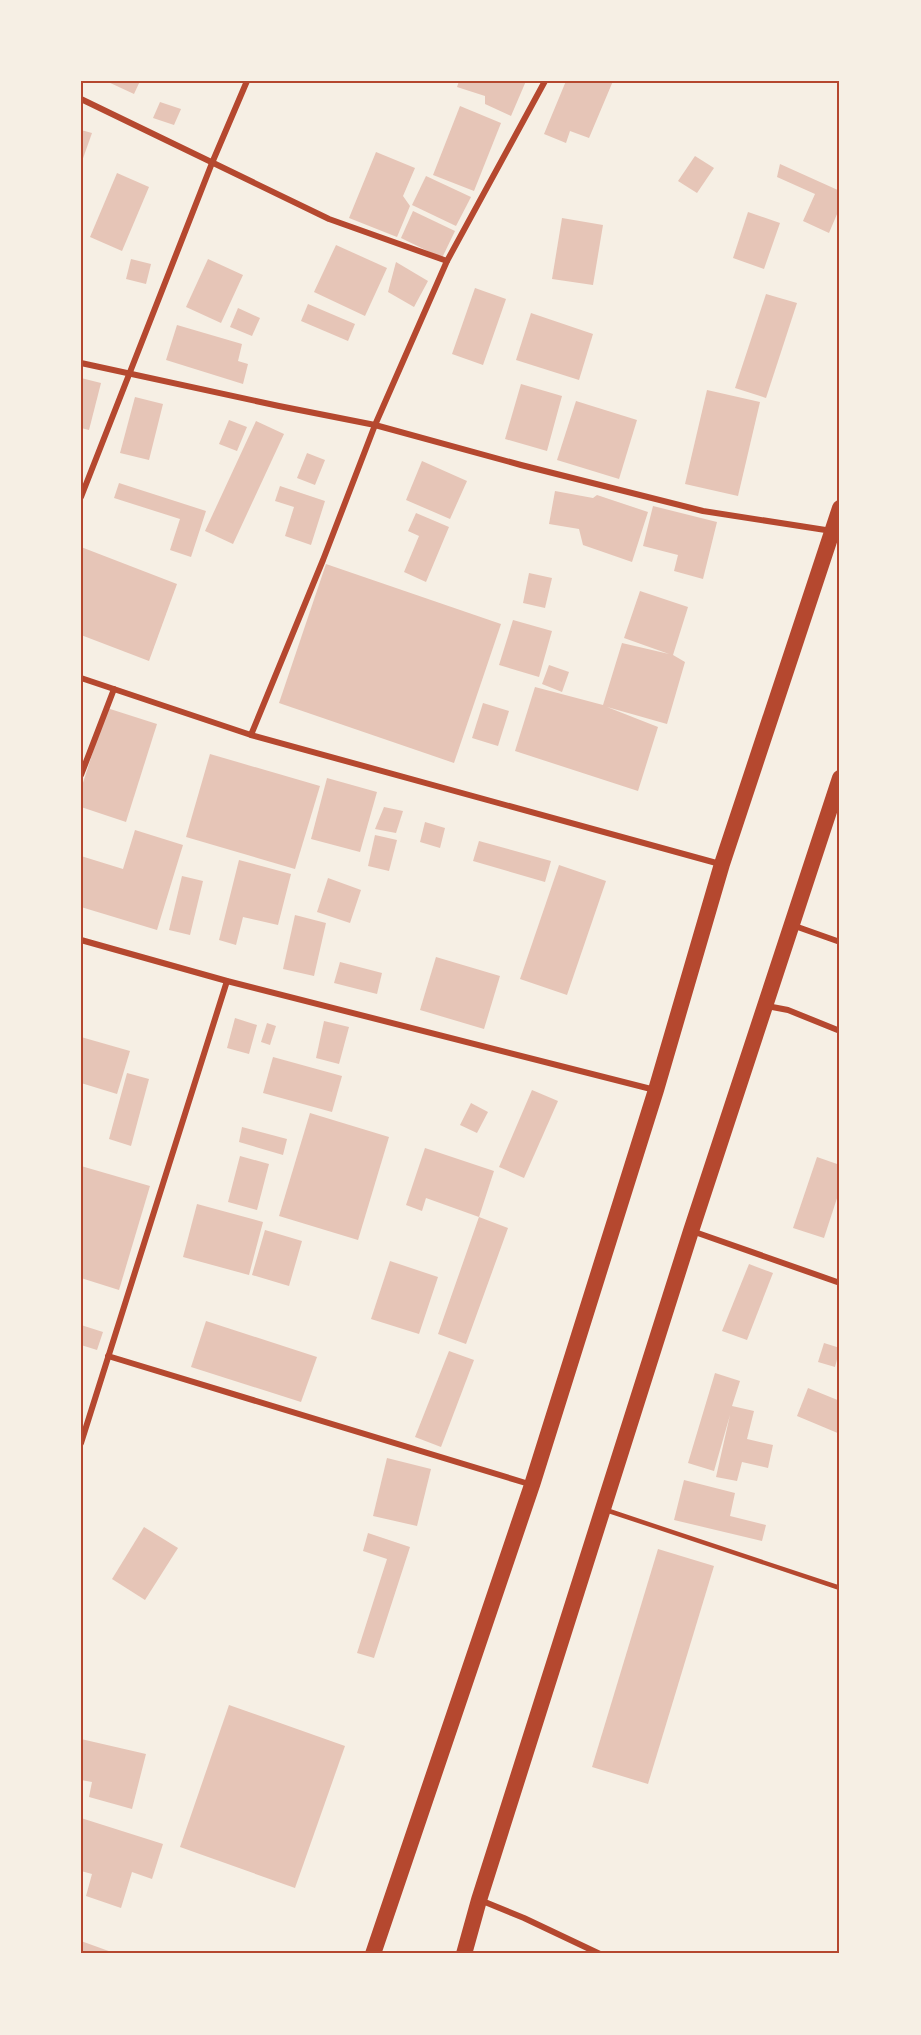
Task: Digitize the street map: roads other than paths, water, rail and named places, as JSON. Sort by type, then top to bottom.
[{"type":"highway","points":[[373,1954],[532,1485],[656,1090],[722,864],[840,508]]},
{"type":"highway","points":[[464,1954],[479,1900],[691,1231],[840,778]]},
{"type":"street","points":[[81,496],[212,163],[247,81]]},
{"type":"street","points":[[251,735],[323,560],[375,425],[447,261],[545,81]]},
{"type":"street","points":[[81,99],[329,219],[447,261]]},
{"type":"street","points":[[81,363],[375,425],[703,511],[833,531]]},
{"type":"street","points":[[81,678],[251,735],[722,864]]},
{"type":"street","points":[[81,775],[114,689]]},
{"type":"street","points":[[792,925],[840,942]]},
{"type":"street","points":[[81,940],[227,981],[656,1090]]},
{"type":"street","points":[[81,1443],[227,981]]},
{"type":"street","points":[[765,1006],[788,1010],[840,1031]]},
{"type":"street","points":[[691,1231],[840,1283]]},
{"type":"street","points":[[108,1356],[532,1485]]},
{"type":"street","points":[[479,1900],[524,1918],[600,1954]]},
{"type":"lane","points":[[604,1509],[840,1588]]}]
